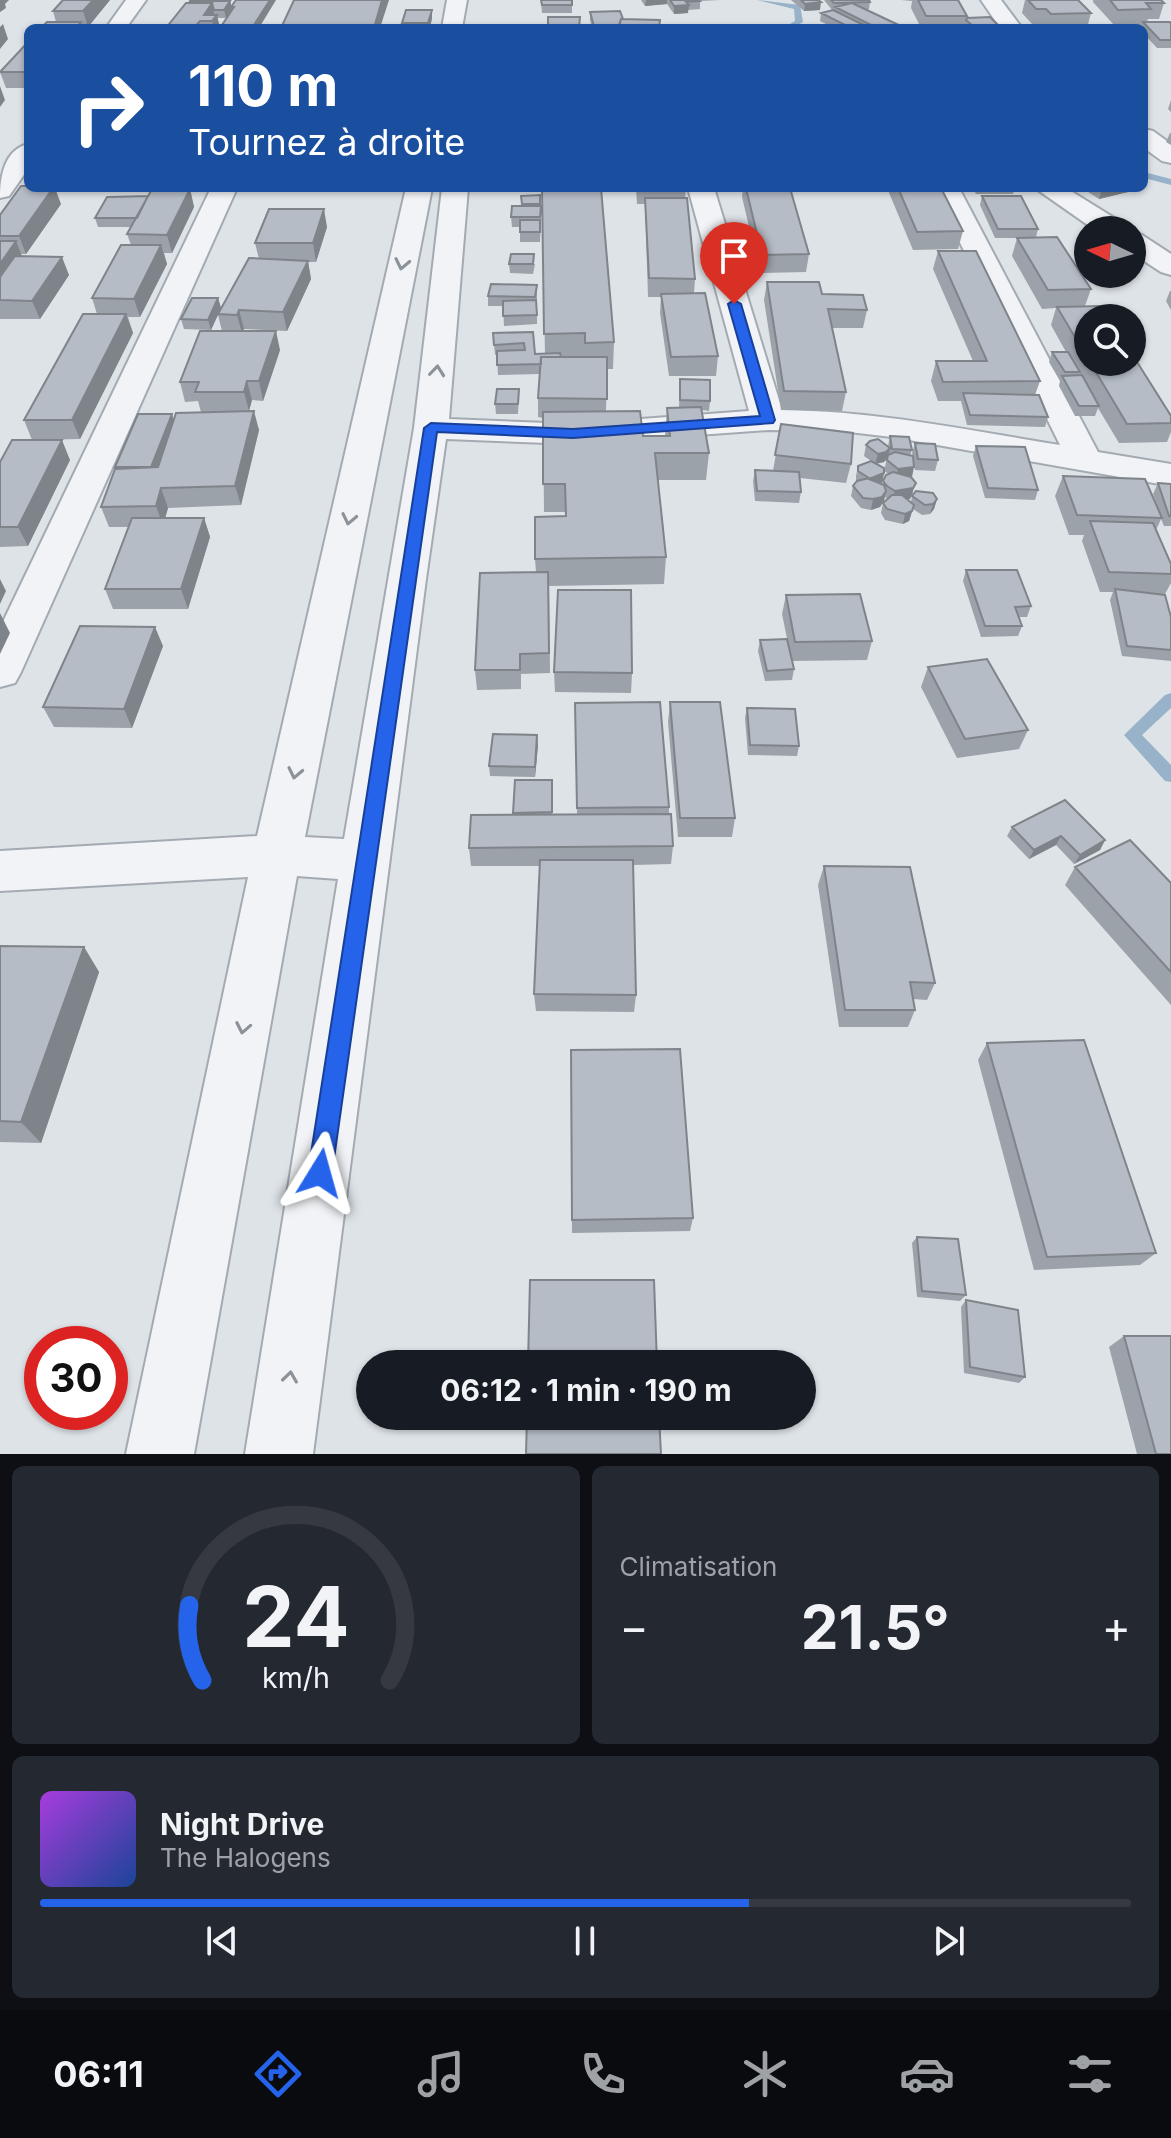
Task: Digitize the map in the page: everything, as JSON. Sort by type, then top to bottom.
[{"type":"street","points":[[119,24],[136,0]]},
{"type":"street","points":[[453,24],[457,0]]},
{"type":"street","points":[[991,0],[1009,24]]},
{"type":"street","points":[[1148,139],[1171,156]]},
{"type":"street","points":[[13,179],[24,158]]},
{"type":"street","points":[[0,672],[222,192]]},
{"type":"street","points":[[160,1454],[277,855],[418,192]]},
{"type":"street","points":[[279,1454],[431,428],[455,192]]},
{"type":"street","points":[[702,192],[768,420]]},
{"type":"street","points":[[948,192],[1085,461]]},
{"type":"street","points":[[1054,192],[1092,216]]},
{"type":"street","points":[[1146,250],[1171,266]]},
{"type":"street","points":[[431,428],[573,434],[768,420],[840,421],[892,427],[1171,475]]},
{"type":"street","points":[[0,871],[277,855],[365,860]]},
{"type":"building","points":[[63,0],[93,0],[83,11],[53,11]]},
{"type":"building","points":[[236,0],[270,0],[255,24],[223,24],[234,7],[231,7]]},
{"type":"building","points":[[294,0],[382,0],[375,24],[283,24]]},
{"type":"building","points":[[541,0],[572,0],[572,5],[542,5]]},
{"type":"building","points":[[670,0],[699,0],[700,1],[674,6]]},
{"type":"building","points":[[801,0],[818,0],[821,2],[805,4]]},
{"type":"building","points":[[831,0],[869,0],[870,2],[834,3]]},
{"type":"building","points":[[918,0],[958,0],[967,16],[926,16]]},
{"type":"building","points":[[1028,0],[1078,0],[1091,13],[1051,14],[1046,9],[1036,9]]},
{"type":"building","points":[[1110,0],[1161,0],[1164,3],[1146,3],[1151,9],[1118,10]]},
{"type":"building","points":[[190,1],[230,1],[224,10],[214,10],[212,3]]},
{"type":"building","points":[[186,3],[212,3],[204,15],[217,15],[212,21],[200,21],[197,24],[169,24]]},
{"type":"building","points":[[852,3],[897,24],[869,24],[835,7]]},
{"type":"building","points":[[406,10],[432,10],[428,23],[402,23]]},
{"type":"building","points":[[833,10],[862,24],[843,24],[821,13]]},
{"type":"building","points":[[620,11],[623,19],[619,24],[593,24],[590,12]]},
{"type":"building","points":[[548,17],[580,17],[579,24],[548,24]]},
{"type":"building","points":[[990,17],[997,24],[970,24],[967,18]]},
{"type":"building","points":[[621,19],[660,20],[660,24],[620,24]]},
{"type":"building","points":[[47,22],[81,22],[79,24],[45,24]]},
{"type":"building","points":[[1143,22],[1170,22],[1171,40],[1160,40]]},
{"type":"building","points":[[24,46],[24,72],[0,72]]},
{"type":"building","points":[[21,186],[24,186],[24,192],[50,192],[19,236],[0,236],[0,215]]},
{"type":"building","points":[[150,192],[188,192],[167,235],[127,234]]},
{"type":"building","points":[[542,192],[601,192],[614,342],[585,343],[585,333],[544,334]]},
{"type":"building","points":[[747,192],[791,192],[809,254],[762,255]]},
{"type":"building","points":[[900,192],[943,192],[963,231],[917,232]]},
{"type":"building","points":[[540,195],[540,204],[522,204],[521,196]]},
{"type":"building","points":[[148,196],[137,218],[95,218],[107,197]]},
{"type":"building","points":[[982,196],[1021,196],[1038,229],[998,229]]},
{"type":"building","points":[[645,198],[687,198],[695,279],[649,278]]},
{"type":"building","points":[[512,206],[541,206],[540,217],[511,217]]},
{"type":"building","points":[[269,209],[324,209],[313,243],[255,243]]},
{"type":"building","points":[[520,220],[540,220],[540,232],[520,232]]},
{"type":"building","points":[[1057,237],[1074,263],[1074,288],[1091,289],[1048,290],[1017,238]]},
{"type":"building","points":[[0,241],[16,241],[0,264]]},
{"type":"building","points":[[121,245],[161,245],[134,299],[92,298]]},
{"type":"building","points":[[938,251],[976,251],[1040,381],[943,382],[936,361],[987,361]]},
{"type":"building","points":[[511,254],[534,254],[533,264],[509,264]]},
{"type":"building","points":[[15,256],[62,257],[32,301],[0,300],[0,277]]},
{"type":"building","points":[[249,258],[308,261],[283,312],[239,310],[237,315],[218,314]]},
{"type":"building","points":[[767,282],[819,282],[822,294],[863,295],[867,310],[828,309],[846,392],[784,391]]},
{"type":"building","points":[[491,284],[537,285],[535,297],[488,296]]},
{"type":"building","points":[[705,293],[718,356],[671,357],[661,294]]},
{"type":"building","points":[[192,298],[218,298],[208,320],[181,319]]},
{"type":"building","points":[[536,300],[537,315],[503,316],[503,301]]},
{"type":"building","points":[[1057,307],[1074,307],[1074,336]]},
{"type":"building","points":[[83,314],[126,314],[72,420],[24,420]]},
{"type":"building","points":[[200,331],[276,331],[259,381],[247,381],[244,392],[195,392],[199,382],[180,382]]},
{"type":"building","points":[[533,332],[535,354],[560,353],[561,357],[541,357],[541,364],[497,365],[497,351],[525,350],[524,343],[494,345],[493,333]]},
{"type":"building","points":[[1052,352],[1068,352],[1074,362],[1074,372],[1065,372]]},
{"type":"building","points":[[541,357],[607,357],[607,399],[538,398]]},
{"type":"building","points":[[1062,376],[1083,376],[1099,406],[1079,406]]},
{"type":"building","points":[[1098,376],[1146,376],[1171,416],[1171,423],[1127,424]]},
{"type":"building","points":[[680,379],[710,380],[710,401],[680,400]]},
{"type":"building","points":[[497,389],[519,389],[518,404],[495,404]]},
{"type":"building","points":[[963,393],[1039,395],[1048,417],[970,415]]},
{"type":"building","points":[[701,407],[709,453],[655,453],[666,557],[535,559],[535,517],[566,516],[565,484],[543,484],[543,412],[640,411],[643,436],[670,436],[667,408]]},
{"type":"building","points":[[254,411],[235,486],[161,488],[156,506],[101,507],[115,469],[158,467],[176,413]]},
{"type":"building","points":[[138,414],[172,414],[151,467],[115,467]]},
{"type":"building","points":[[781,424],[853,433],[851,464],[775,455]]},
{"type":"building","points":[[890,436],[909,437],[912,450],[892,449]]},
{"type":"building","points":[[878,439],[890,448],[886,452],[878,454],[866,445]]},
{"type":"building","points":[[12,440],[62,440],[18,527],[0,527],[0,462]]},
{"type":"building","points":[[915,443],[935,444],[938,460],[918,459]]},
{"type":"building","points":[[976,446],[1025,447],[1038,490],[988,488]]},
{"type":"building","points":[[895,452],[913,456],[914,467],[898,469],[887,460],[888,455]]},
{"type":"building","points":[[871,461],[884,468],[884,473],[869,479],[884,485],[886,491],[882,497],[873,499],[863,498],[853,486],[857,481],[869,478],[858,471],[858,466]]},
{"type":"building","points":[[755,470],[799,472],[801,492],[757,491]]},
{"type":"building","points":[[893,472],[911,477],[916,483],[913,488],[895,491],[887,486],[883,481],[886,475]]},
{"type":"building","points":[[1063,476],[1145,479],[1162,518],[1077,515]]},
{"type":"building","points":[[1158,483],[1171,484],[1171,516],[1169,516]]},
{"type":"building","points":[[916,491],[933,493],[937,499],[933,504],[925,505],[912,496]]},
{"type":"building","points":[[892,495],[902,495],[914,505],[912,511],[905,514],[887,509],[883,503]]},
{"type":"building","points":[[132,518],[204,518],[181,589],[105,589]]},
{"type":"building","points":[[1090,521],[1153,523],[1171,564],[1171,574],[1109,572]]},
{"type":"building","points":[[966,570],[1017,570],[1031,606],[1015,607],[1022,626],[985,626]]},
{"type":"building","points":[[548,572],[549,653],[520,654],[520,670],[475,670],[480,573]]},
{"type":"building","points":[[1115,589],[1165,595],[1171,617],[1171,650],[1127,646]]},
{"type":"building","points":[[558,590],[631,590],[632,673],[554,672]]},
{"type":"building","points":[[860,594],[872,641],[795,642],[786,595]]},
{"type":"building","points":[[80,626],[155,627],[124,709],[43,707]]},
{"type":"building","points":[[787,639],[794,669],[767,671],[760,640]]},
{"type":"building","points":[[987,659],[1028,730],[965,739],[928,667]]},
{"type":"building","points":[[660,702],[669,807],[577,808],[575,703]]},
{"type":"building","points":[[670,702],[720,702],[735,818],[680,818]]},
{"type":"building","points":[[747,708],[795,709],[799,746],[750,745]]},
{"type":"building","points":[[493,734],[537,735],[535,767],[489,766]]},
{"type":"building","points":[[515,780],[552,780],[552,812],[513,813]]},
{"type":"building","points":[[1065,800],[1105,840],[1080,855],[1061,836],[1034,850],[1012,827]]},
{"type":"building","points":[[671,814],[673,846],[469,848],[471,815]]},
{"type":"building","points":[[1130,840],[1171,883],[1171,972],[1075,867]]},
{"type":"building","points":[[540,860],[633,860],[636,995],[534,994]]},
{"type":"building","points":[[824,866],[910,867],[935,983],[910,982],[915,1010],[845,1010]]},
{"type":"building","points":[[0,946],[84,947],[21,1122],[0,1121]]},
{"type":"building","points":[[1084,1040],[1156,1253],[1047,1257],[987,1043]]},
{"type":"building","points":[[680,1049],[693,1218],[572,1220],[571,1050]]},
{"type":"building","points":[[917,1237],[958,1239],[966,1295],[922,1291]]},
{"type":"building","points":[[530,1280],[654,1280],[656,1350],[528,1350]]},
{"type":"building","points":[[966,1300],[1018,1310],[1025,1377],[970,1367]]},
{"type":"building","points":[[1124,1336],[1171,1336],[1171,1454],[1156,1454]]},
{"type":"building","points":[[527,1430],[660,1430],[661,1454],[526,1454]]},
{"type":"waterway","points":[[761,0],[797,7],[799,22],[795,24]]},
{"type":"waterway","points":[[1148,176],[1171,182]]},
{"type":"waterway","points":[[1171,699],[1132,735],[1171,776]]},
{"type":"route","points":[[320,1173],[406,579],[431,428],[573,434],[768,420],[734,304]]}]
